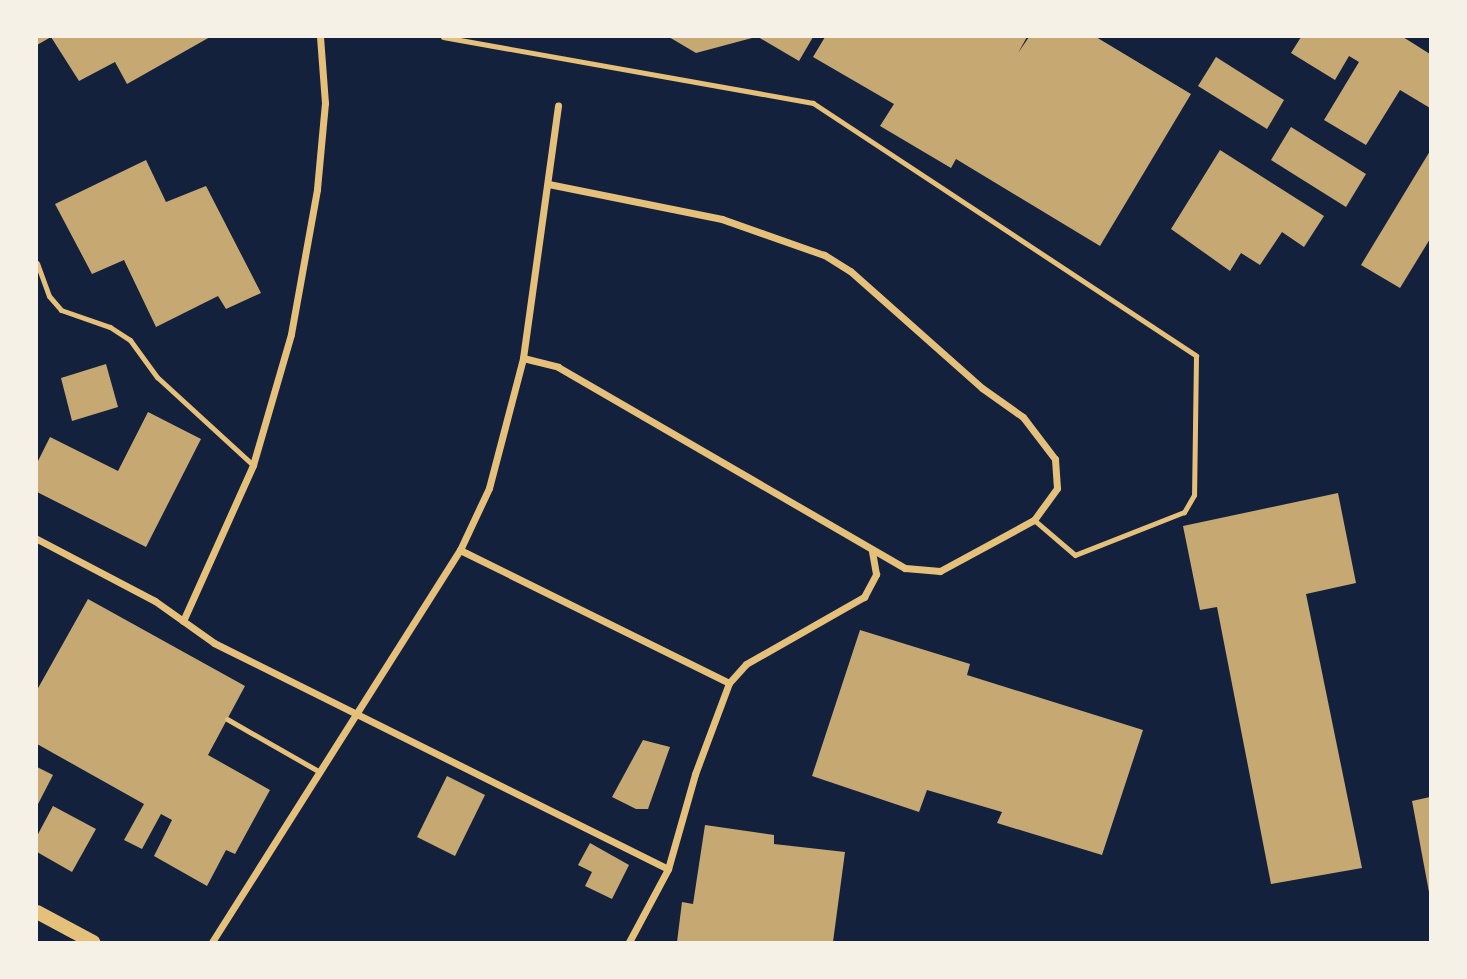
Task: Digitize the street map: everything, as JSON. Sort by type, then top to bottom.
[{"type":"main road","points":[[37,912],[93,942]]},
{"type":"street","points":[[183,621],[253,465],[275,401],[307,262],[325,103],[320,37]]},
{"type":"street","points":[[212,942],[460,550],[489,488],[523,358],[558,105]]},
{"type":"street","points":[[523,358],[558,367],[905,568],[940,571],[1034,520],[1052,499],[1058,476],[1048,446],[1024,417],[982,388],[850,271],[824,255],[722,219],[548,184]]},
{"type":"street","points":[[37,539],[155,601],[214,643],[668,869]]},
{"type":"street","points":[[460,550],[729,683]]},
{"type":"street","points":[[629,942],[668,869],[695,774],[729,683],[746,664],[864,597],[876,574],[872,551]]},
{"type":"lane","points":[[443,37],[813,103],[1196,356],[1194,495],[1184,512],[1075,555],[1034,520]]},
{"type":"lane","points":[[37,263],[49,296],[61,310],[110,327],[130,340],[158,377],[253,465]]},
{"type":"lane","points":[[227,719],[320,772]]},
{"type":"building","points":[[37,37],[51,37],[37,45]]},
{"type":"building","points":[[51,37],[210,37],[127,84],[115,62],[79,81]]},
{"type":"building","points":[[669,37],[752,37],[752,38],[696,53]]},
{"type":"building","points":[[758,37],[813,37],[799,61]]},
{"type":"building","points":[[825,37],[1027,37],[1018,53],[1029,37],[1096,37],[1191,94],[1100,246],[956,159],[951,168],[880,126],[894,104],[813,57]]},
{"type":"building","points":[[1301,37],[1403,37],[1430,54],[1430,108],[1400,90],[1366,145],[1324,120],[1359,62],[1349,56],[1335,80],[1291,53]]},
{"type":"building","points":[[1216,57],[1284,100],[1267,129],[1198,86]]},
{"type":"building","points":[[1291,127],[1366,174],[1346,207],[1271,160]]},
{"type":"building","points":[[1220,150],[1324,216],[1304,247],[1282,232],[1260,265],[1241,253],[1230,271],[1171,229]]},
{"type":"building","points":[[1430,151],[1430,239],[1400,288],[1361,265]]},
{"type":"building","points":[[146,160],[166,202],[206,186],[261,293],[226,309],[218,296],[156,327],[124,260],[92,274],[55,204]]},
{"type":"building","points":[[106,364],[118,407],[72,421],[61,378]]},
{"type":"building","points":[[148,412],[201,439],[146,547],[37,492],[37,463],[50,437],[118,471]]},
{"type":"building","points":[[1338,493],[1356,583],[1306,594],[1362,868],[1271,884],[1217,607],[1200,610],[1183,526]]},
{"type":"building","points":[[88,599],[245,686],[208,755],[270,790],[235,854],[226,850],[207,886],[154,856],[172,820],[161,814],[142,849],[124,840],[144,804],[37,744],[37,690]]},
{"type":"building","points":[[860,630],[970,664],[967,675],[1143,730],[1102,855],[997,823],[1002,812],[927,790],[919,812],[812,776]]},
{"type":"building","points":[[643,740],[670,747],[648,809],[636,809],[612,797]]},
{"type":"building","points":[[37,767],[53,775],[37,806]]},
{"type":"building","points":[[447,776],[485,795],[455,856],[417,837]]},
{"type":"building","points":[[1430,797],[1430,892],[1429,892],[1412,801]]},
{"type":"building","points":[[53,806],[96,829],[72,872],[37,852],[37,836]]},
{"type":"building","points":[[705,825],[774,835],[774,844],[845,852],[833,942],[677,942],[682,902],[693,904]]},
{"type":"building","points":[[590,843],[629,865],[612,899],[585,886],[592,872],[578,865]]}]
